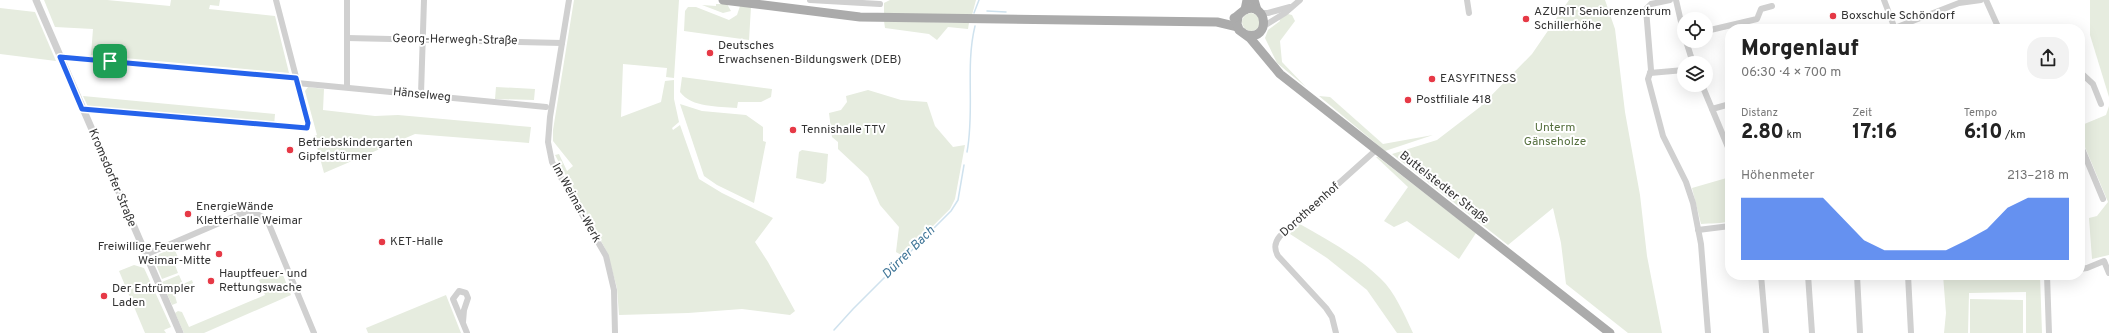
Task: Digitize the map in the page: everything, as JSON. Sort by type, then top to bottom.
[{"type":"main road","points":[[723,0],[776,3],[840,15],[888,18],[1217,22],[1238,27],[1246,35],[1252,36],[1262,29]]},
{"type":"main road","points":[[1238,27],[1247,0]]},
{"type":"main road","points":[[1254,0],[1264,19],[1260,39],[1266,59]]},
{"type":"main road","points":[[1217,22],[1251,9],[1259,12]]},
{"type":"main road","name":"Buttelstedter Straße","points":[[1246,35],[1280,74],[1610,333]]},
{"type":"street","name":"Kromsdorfer Straße","points":[[36,0],[180,333]]},
{"type":"street","points":[[82,109],[307,128],[308,123],[276,0]]},
{"type":"street","points":[[347,0],[347,87]]},
{"type":"street","points":[[421,94],[424,0]]},
{"type":"street","name":"Im Weimar-Werk","points":[[569,0],[548,128],[549,147],[552,162],[558,174],[606,256],[614,290],[615,333]]},
{"type":"street","points":[[810,0],[880,4]]},
{"type":"street","points":[[1262,29],[1285,13],[1291,6],[1300,0]]},
{"type":"street","points":[[1467,0],[1469,13]]},
{"type":"street","points":[[1670,0],[1651,4],[1646,9],[1650,73],[1648,79],[1658,121],[1667,147],[1688,187],[1698,230],[1708,333]]},
{"type":"street","points":[[1676,0],[1679,12]]},
{"type":"street","points":[[1884,0],[1892,24]]},
{"type":"street","points":[[1906,24],[1959,3],[1981,0]]},
{"type":"street","points":[[1986,0],[1997,24]]},
{"type":"street","points":[[1259,12],[1268,13],[1291,6]]},
{"type":"street","points":[[1736,24],[1757,19],[1761,9],[1772,6]]},
{"type":"street","points":[[1713,29],[1725,27]]},
{"type":"street","name":"Georg-Herwegh-Straße","points":[[347,38],[562,43]]},
{"type":"street","name":"Hänselweg","points":[[60,57],[546,106]]},
{"type":"street","points":[[1650,73],[1677,71]]},
{"type":"street","points":[[2085,77],[2093,84],[2101,104]]},
{"type":"street","points":[[1705,92],[1725,140]]},
{"type":"street","points":[[1712,109],[1725,105]]},
{"type":"street","name":"Dorotheenhof","points":[[1336,333],[1332,317],[1326,308],[1278,256],[1275,252],[1275,244],[1280,236],[1376,150]]},
{"type":"street","points":[[2085,155],[2104,199]]},
{"type":"street","points":[[145,254],[241,214],[251,212],[263,217],[268,222],[314,333]]},
{"type":"street","points":[[1698,230],[1725,227]]},
{"type":"street","points":[[2085,268],[2104,261],[2109,273]]},
{"type":"street","points":[[1761,280],[1766,333]]},
{"type":"street","points":[[1808,280],[1812,333]]},
{"type":"street","points":[[1857,280],[1860,333]]},
{"type":"street","points":[[1908,280],[1911,333]]},
{"type":"street","points":[[2047,280],[2049,333]]},
{"type":"street","points":[[463,322],[467,333]]},
{"type":"green space","points":[[44,0],[107,0],[170,6],[171,0],[220,0],[219,6],[210,5],[209,9],[275,16],[289,73],[91,55],[93,29],[55,27]]},
{"type":"green space","points":[[574,0],[679,0],[674,78],[666,77],[667,68],[623,64],[621,117],[661,102],[665,81],[674,80],[674,99],[679,122],[672,128],[673,130],[680,125],[699,179],[722,193],[773,218],[755,242],[768,262],[795,311],[790,315],[742,309],[688,313],[619,315],[617,288],[607,252],[555,155],[559,154],[567,171],[573,166],[553,141],[553,130]]},
{"type":"green space","points":[[890,0],[976,0],[972,15],[884,14],[884,3]]},
{"type":"green space","name":"Unterm Gänseholze","points":[[1569,0],[1605,0],[1615,29],[1625,112],[1640,195],[1647,256],[1662,333],[1628,333],[1566,284],[1561,243],[1553,208],[1508,245],[1392,154],[1437,140],[1480,107],[1532,54]]},
{"type":"green space","points":[[2090,0],[2109,0],[2109,97],[2090,35]]},
{"type":"green space","points":[[716,4],[727,4],[731,11],[723,13],[702,5],[716,6]]},
{"type":"green space","points":[[740,6],[751,7],[749,40],[684,31],[685,11],[688,7],[696,7],[729,20],[737,15]]},
{"type":"green space","points":[[0,8],[35,12],[56,61],[0,54]]},
{"type":"green space","points":[[1251,13],[1255,14],[1259,18],[1259,26],[1255,30],[1251,31],[1247,30],[1243,26],[1242,22],[1243,18],[1247,14]]},
{"type":"green space","points":[[1288,14],[1292,15],[1295,21],[1280,41],[1282,62],[1306,87],[1277,63],[1265,38],[1268,30],[1280,21],[1279,19]]},
{"type":"green space","points":[[884,21],[969,23],[968,29],[948,27],[937,40],[929,34],[885,28]]},
{"type":"green space","points":[[682,77],[772,89],[771,97],[761,102],[738,102],[737,108],[698,104],[685,97],[680,92]]},
{"type":"green space","points":[[308,87],[324,89],[323,110],[375,116],[398,115],[531,127],[529,143],[415,134],[324,173],[314,136],[317,135],[305,91]]},
{"type":"green space","points":[[496,87],[535,89],[534,100],[495,99]]},
{"type":"green space","points":[[868,90],[901,100],[927,102],[935,126],[953,147],[965,145],[955,199],[950,209],[903,256],[896,252],[899,227],[880,205],[868,177],[838,149],[838,142],[832,137],[829,113],[841,110],[847,102],[846,96]]},
{"type":"green space","points":[[83,96],[275,114],[274,126],[89,109]]},
{"type":"green space","points":[[1319,96],[1330,97],[1383,144],[1433,135],[1385,151]]},
{"type":"green space","points":[[680,104],[702,111],[746,115],[763,127],[763,141],[766,142],[754,203],[717,185],[704,176]]},
{"type":"green space","points":[[2109,106],[2109,255],[2092,259],[2089,218],[2097,216],[2108,202],[2085,147],[2085,124],[2106,115]]},
{"type":"green space","points":[[802,150],[828,154],[826,181],[823,184],[796,178],[799,152]]},
{"type":"green space","points":[[1376,157],[1378,157],[1476,233],[1459,259],[1407,221],[1394,227],[1384,221],[1408,187]]},
{"type":"green space","points":[[1725,178],[1725,222],[1701,224],[1692,188]]},
{"type":"green space","points":[[1298,223],[1351,255],[1380,278],[1395,297],[1413,333],[1397,333],[1367,290],[1327,258],[1290,234]]},
{"type":"green space","points":[[174,248],[180,262],[175,265],[178,273],[162,279],[155,262],[159,254]]},
{"type":"green space","points":[[134,265],[144,268],[171,327],[164,330],[166,333],[145,333],[119,271]]},
{"type":"green space","points":[[281,270],[291,295],[204,333],[184,333],[175,313],[178,311],[182,312],[189,327],[265,295],[259,280]]},
{"type":"green space","points":[[179,275],[183,284],[192,280],[193,283],[174,292],[177,303],[172,305],[162,282]]},
{"type":"green space","points":[[1943,280],[2040,280],[2042,333],[2026,333],[2026,292],[1969,293],[1968,333],[1944,333],[1946,313]]},
{"type":"green space","points":[[446,295],[461,333],[368,333],[366,328]]},
{"type":"green space","points":[[1970,299],[2023,300],[2023,333],[1970,333]]},
{"type":"waterway","name":"Dürrer Bach","points":[[974,13],[979,0]]},
{"type":"waterway","points":[[987,11],[1006,12]]},
{"type":"waterway","name":"Dürrer Bach","points":[[967,152],[970,120],[972,41],[975,26]]},
{"type":"waterway","name":"Dürrer Bach","points":[[834,330],[951,211],[958,200],[964,165]]},
{"type":"place","name":"Boxschule Schöndorf","points":[[1833,16]]},
{"type":"place","name":"AZURIT Seniorenzentrum Schillerhöhe","points":[[1526,19]]},
{"type":"place","name":"Deutsches Erwachsenen-Bildungswerk (DEB)","points":[[710,53]]},
{"type":"place","name":"EASYFITNESS","points":[[1432,79]]},
{"type":"place","name":"Postfiliale 418","points":[[1408,100]]},
{"type":"place","name":"Tennishalle TTV","points":[[793,130]]},
{"type":"place","name":"Betriebskindergarten Gipfelstürmer","points":[[290,150]]},
{"type":"place","name":"EnergieWände Kletterhalle Weimar","points":[[188,214]]},
{"type":"place","name":"KET-Halle","points":[[382,242]]},
{"type":"place","name":"Freiwillige Feuerwehr Weimar-Mitte","points":[[219,254]]},
{"type":"place","name":"Hauptfeuer- und Rettungswache","points":[[211,281]]},
{"type":"place","name":"Der Entrümpler Laden","points":[[104,296]]},
{"type":"route","points":[[60,57],[110,61],[296,78],[308,123],[307,128],[82,109],[60,57]]}]
